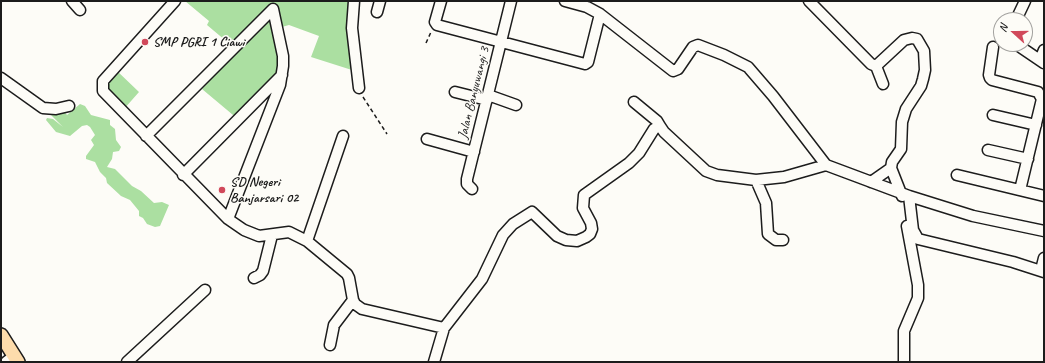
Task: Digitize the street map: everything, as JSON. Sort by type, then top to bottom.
[{"type":"main road","points":[[1,335],[12,360]]},
{"type":"street","points":[[72,1],[80,10]]},
{"type":"street","points":[[175,1],[102,84],[105,94],[183,175],[228,219],[254,234],[272,235],[289,232],[307,241],[347,274],[349,278],[352,300],[362,309],[444,328]]},
{"type":"street","points":[[354,1],[352,28],[359,88]]},
{"type":"street","points":[[377,12],[380,1]]},
{"type":"street","points":[[441,1],[435,23],[501,42],[586,63],[600,14]]},
{"type":"street","name":"Jalan Banyuwangi 3","points":[[472,189],[466,179],[511,1]]},
{"type":"street","points":[[566,1],[587,7],[600,14],[673,71],[678,69],[693,47],[698,44],[724,54],[748,67],[773,96],[826,165],[905,195],[973,216],[1044,231]]},
{"type":"street","points":[[809,1],[871,64],[876,66],[883,84]]},
{"type":"street","points":[[1020,12],[1025,1]]},
{"type":"street","points":[[146,136],[271,3]]},
{"type":"street","points":[[228,219],[277,96],[282,75],[283,56],[271,3]]},
{"type":"street","points":[[876,66],[904,40],[916,39],[924,51],[925,70],[923,79],[921,86],[906,109],[902,122],[901,149],[892,162],[891,168],[905,195],[913,230],[918,239],[1043,271],[1044,258]]},
{"type":"street","points":[[993,47],[988,75],[990,78],[992,80],[1038,92],[1041,94],[1042,98],[1020,190]]},
{"type":"street","points":[[1031,52],[1043,58]]},
{"type":"street","points":[[183,175],[282,75]]},
{"type":"street","points":[[1,78],[43,108],[56,109],[69,106]]},
{"type":"street","points":[[455,92],[516,105]]},
{"type":"street","points":[[634,102],[657,121],[664,132],[706,172],[756,180],[784,177],[826,165]]},
{"type":"street","points":[[993,115],[1036,125]]},
{"type":"street","points":[[434,362],[444,328],[482,279],[503,235],[513,224],[532,212],[557,236],[566,240],[586,238],[592,229],[583,208],[584,195],[629,163],[640,153],[654,129],[660,126]]},
{"type":"street","points":[[307,241],[343,136]]},
{"type":"street","points":[[427,139],[474,152]]},
{"type":"street","points":[[988,150],[1028,159]]},
{"type":"street","points":[[871,182],[891,168]]},
{"type":"street","points":[[957,175],[1044,196]]},
{"type":"street","points":[[756,180],[766,203],[768,234],[776,240],[783,240]]},
{"type":"street","points":[[904,362],[904,331],[917,303],[918,285],[905,195]]},
{"type":"street","points":[[254,278],[260,275],[263,271],[272,235]]},
{"type":"street","points":[[127,362],[205,290]]},
{"type":"street","points":[[330,345],[334,325],[352,300]]},
{"type":"path","points":[[426,43],[435,23]]},
{"type":"path","points":[[359,88],[386,134]]},
{"type":"green space","points":[[185,1],[351,1],[360,53],[356,59],[355,71],[311,57],[319,36],[289,25],[278,28],[286,61],[239,120],[202,89],[245,42],[232,46],[207,25],[209,21]]},
{"type":"green space","points":[[115,69],[139,92],[124,109],[111,97],[104,82]]},
{"type":"green space","points":[[80,104],[85,106],[91,115],[110,120],[110,125],[115,129],[116,140],[121,147],[119,151],[113,152],[112,159],[107,167],[115,169],[132,186],[141,191],[154,203],[162,202],[169,205],[160,226],[155,227],[147,224],[143,218],[139,216],[139,211],[130,200],[121,196],[107,183],[106,178],[100,172],[95,162],[86,159],[86,156],[94,145],[91,140],[95,135],[90,127],[87,125],[82,126],[70,136],[56,132],[46,120],[47,118],[53,119],[63,127],[51,115],[52,110],[64,111],[67,115]]},
{"type":"place","name":"SMP PGRI 1 Ciawi","points":[[145,42]]},
{"type":"place","name":"SD Negeri Banjarsari 02","points":[[222,190]]}]
